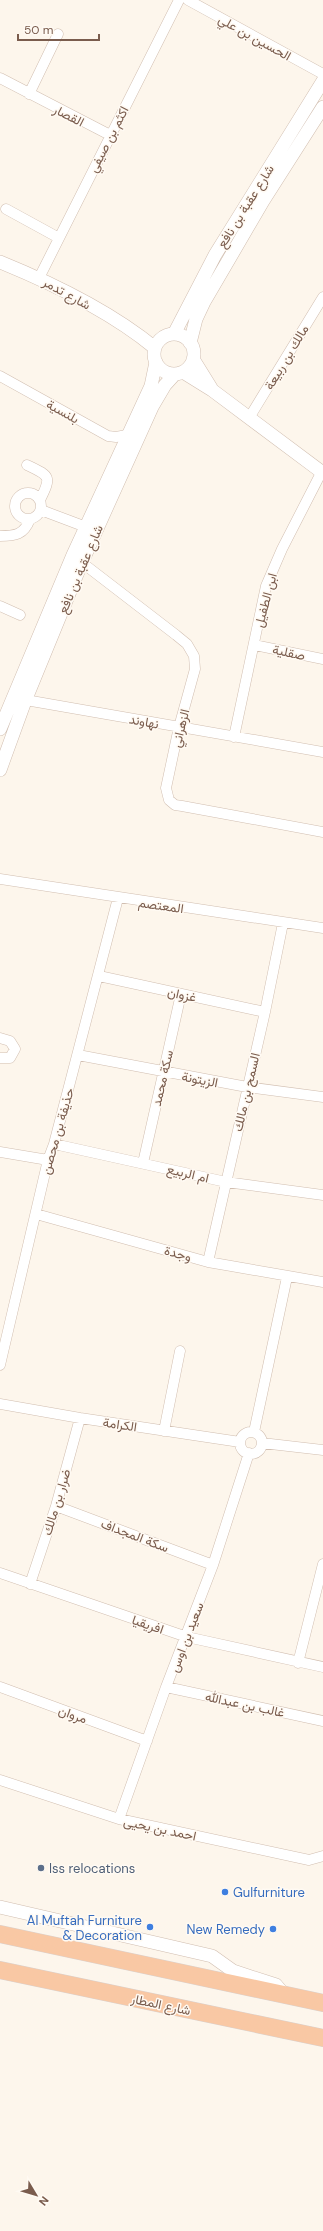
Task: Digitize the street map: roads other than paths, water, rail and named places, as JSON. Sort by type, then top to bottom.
[{"type":"highway","points":[[0,1934],[323,2003]]},
{"type":"highway","name":"شارع المطار","points":[[0,1970],[323,2038]]},
{"type":"highway","points":[[299,2033],[323,2035]]},
{"type":"street","name":"اكثم بن صيفي","points":[[39,278],[179,0]]},
{"type":"street","name":"الحسين بن علي","points":[[188,0],[323,74]]},
{"type":"street","points":[[29,94],[58,34]]},
{"type":"street","name":"القصار","points":[[0,78],[110,135]]},
{"type":"street","name":"شارع عقبة بن نافع","points":[[164,340],[323,81]]},
{"type":"street","name":"شارع عقبة بن نافع","points":[[190,343],[196,319],[204,302],[263,201],[323,107]]},
{"type":"street","points":[[6,209],[59,238]]},
{"type":"street","name":"شارع تدمر","points":[[0,262],[39,278],[132,329],[164,340]]},
{"type":"street","name":"مالك بن ربيعة","points":[[249,418],[320,308],[323,297]]},
{"type":"street","points":[[179,373],[190,366],[193,359],[194,350],[186,338],[164,340],[156,362],[164,371],[179,373],[212,390],[322,473]]},
{"type":"street","points":[[193,359],[212,390]]},
{"type":"street","name":"شارع عقبة بن نافع","points":[[1,765],[78,559],[86,527],[127,435],[151,386],[156,362]]},
{"type":"street","name":"شارع عقبة بن نافع","points":[[0,729],[12,697],[152,407],[165,385],[179,373]]},
{"type":"street","name":"بلنسية","points":[[0,376],[108,436],[116,437],[127,435]]},
{"type":"street","points":[[27,465],[45,474],[48,478],[48,482],[40,505],[38,515],[30,519],[23,518],[18,514],[15,507],[17,500],[22,495],[28,493],[35,495],[40,505],[86,527]]},
{"type":"street","name":"ابن الطفيل","points":[[234,736],[266,586],[282,549],[322,473]]},
{"type":"street","points":[[0,536],[19,534],[27,528],[30,519]]},
{"type":"street","name":"الزهراني","points":[[78,559],[187,644],[194,656],[195,669],[179,727],[166,788],[169,800],[175,805],[323,832]]},
{"type":"street","points":[[0,606],[20,615]]},
{"type":"street","name":"صقلية","points":[[254,645],[322,655]]},
{"type":"street","name":"نهاوند","points":[[12,697],[25,701],[323,752]]},
{"type":"street","name":"المعتصم","points":[[0,879],[323,928]]},
{"type":"street","name":"حذيفة بن محصن","points":[[0,1365],[48,1160],[54,1144],[78,1055],[118,898]]},
{"type":"street","name":"السمح بن مالك","points":[[208,1262],[265,1012],[283,923]]},
{"type":"street","name":"غزوان","points":[[99,976],[265,1012]]},
{"type":"street","name":"سكة محمد","points":[[143,1163],[181,994]]},
{"type":"street","points":[[0,1038],[10,1041],[15,1049],[10,1058],[0,1058]]},
{"type":"street","name":"الزيتونة","points":[[78,1055],[247,1087],[323,1097]]},
{"type":"street","name":"ام الربيع","points":[[54,1144],[226,1182],[323,1195]]},
{"type":"street","points":[[0,1152],[48,1160]]},
{"type":"street","name":"وجدة","points":[[36,1214],[208,1262],[287,1277],[323,1282]]},
{"type":"street","points":[[254,1432],[287,1277]]},
{"type":"street","points":[[164,1431],[180,1351]]},
{"type":"street","name":"الكرامة","points":[[0,1404],[80,1418],[240,1442]]},
{"type":"street","name":"ضرار بن مالك","points":[[30,1584],[56,1506],[80,1418]]},
{"type":"street","points":[[247,1432],[254,1432],[260,1436],[262,1443],[260,1449],[255,1453],[249,1453],[244,1451],[240,1442],[242,1436],[247,1432]]},
{"type":"street","points":[[262,1443],[323,1450]]},
{"type":"street","name":"سعيد بن اوس","points":[[119,1819],[166,1687],[187,1637],[213,1565],[249,1453]]},
{"type":"street","name":"سكة المجداف","points":[[56,1506],[213,1565]]},
{"type":"street","points":[[298,1663],[320,1587],[323,1564]]},
{"type":"street","name":"افريقيا","points":[[0,1573],[187,1637],[298,1663],[323,1667]]},
{"type":"street","name":"مروان","points":[[0,1687],[147,1740]]},
{"type":"street","name":"غالب بن عبدالله","points":[[166,1687],[323,1721]]},
{"type":"street","name":"احمد بن يحيى","points":[[0,1780],[119,1819],[309,1860],[323,1856]]},
{"type":"street","points":[[0,1907],[212,1956],[233,1971],[276,1986],[284,1995]]},
{"type":"place","name":"Iss relocations","points":[[41,1868]]},
{"type":"place","name":"Gulfurniture","points":[[225,1892]]},
{"type":"place","name":"Al Muftah Furniture & Decoration","points":[[150,1927]]},
{"type":"place","name":"New Remedy","points":[[273,1929]]}]
